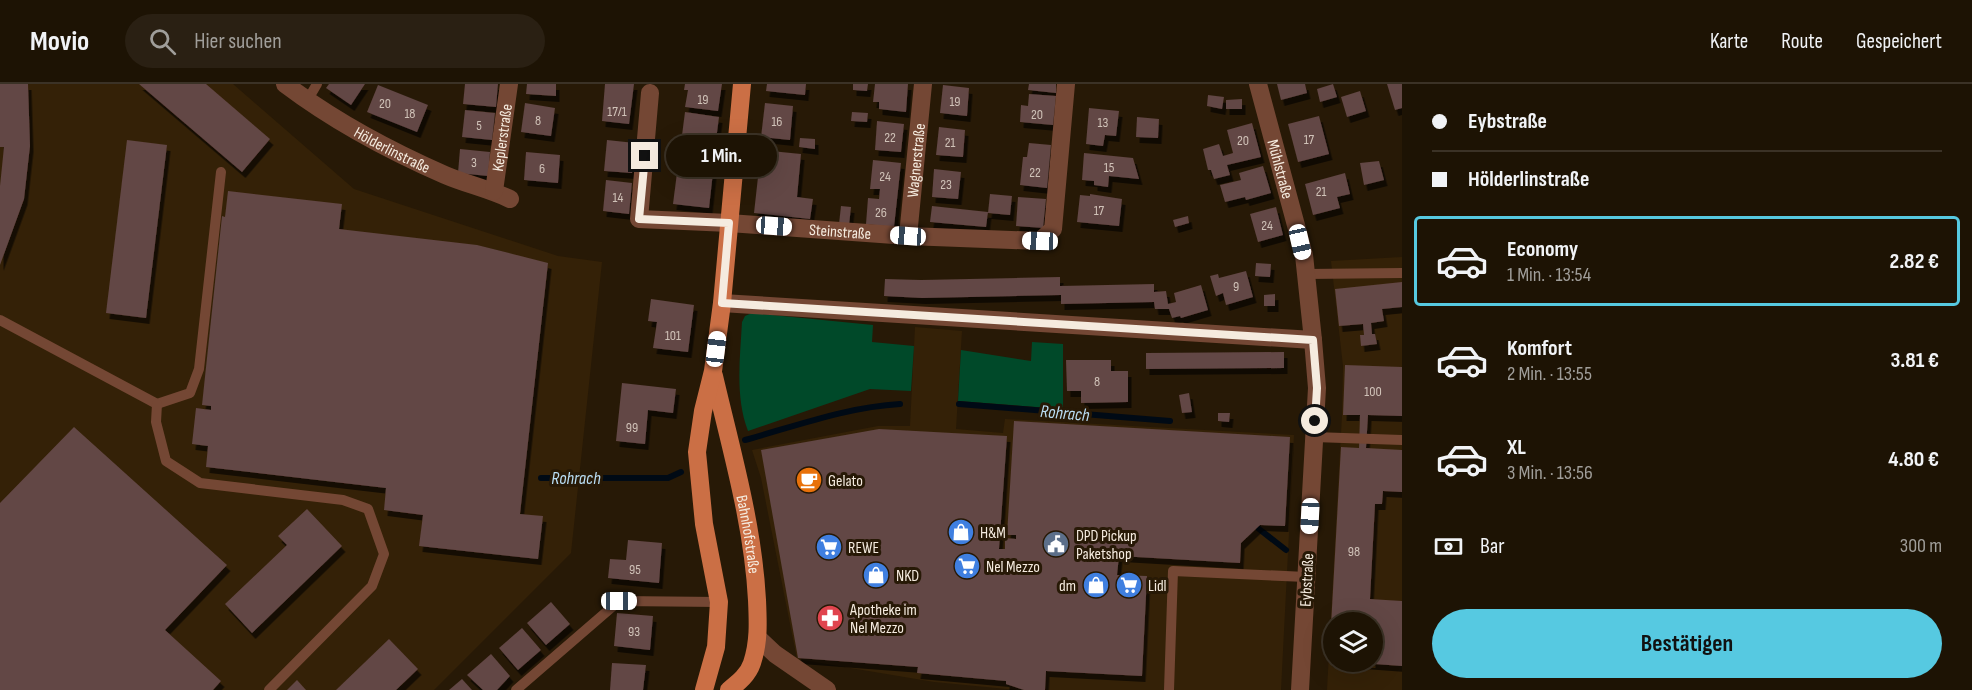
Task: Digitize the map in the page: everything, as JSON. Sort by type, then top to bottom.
[{"type":"main road","name":"Bahnhofstraße","points":[[704,690],[716,647],[719,602],[704,524],[697,452],[703,411],[713,371],[722,303],[742,84]]},
{"type":"main road","name":"Bahnhofstraße","points":[[713,371],[755,566],[758,638],[752,664],[746,676],[729,690]]},
{"type":"street","name":"Hölderlinstraße","points":[[285,84],[346,126],[386,147],[447,176],[502,195]]},
{"type":"street","name":"Keplerstraße","points":[[502,195],[509,84]]},
{"type":"street","name":"Wagnerstraße","points":[[908,236],[923,84]]},
{"type":"street","name":"Steinstraße","points":[[729,223],[908,236],[1040,241],[1053,229],[1066,84]]},
{"type":"street","name":"Mühlstraße","points":[[1258,84],[1304,255]]},
{"type":"street","points":[[650,93],[639,219],[729,223]]},
{"type":"street","name":"Eybstraße","points":[[1300,690],[1317,388],[1304,255]]},
{"type":"street","points":[[722,303],[1313,340]]},
{"type":"street","points":[[758,638],[776,654],[827,690]]},
{"type":"lane","points":[[307,101],[317,84]]},
{"type":"lane","points":[[0,320],[157,404],[190,393],[199,369],[221,172]]},
{"type":"lane","points":[[1306,274],[1402,273]]},
{"type":"lane","points":[[157,404],[156,422],[166,461],[200,483],[343,500],[368,509],[384,554],[372,586],[269,690]]},
{"type":"lane","points":[[1314,437],[1402,440]]},
{"type":"lane","points":[[1169,690],[1173,571],[1306,577]]},
{"type":"lane","points":[[516,690],[619,601],[719,602]]},
{"type":"shaded area","points":[[0,84],[233,84],[354,189],[558,256],[602,262],[571,553],[434,690],[0,690]]},
{"type":"shaded area","points":[[1402,257],[1402,690],[1327,690],[1328,672],[1383,672],[1383,612],[1331,612],[1343,366],[1331,261]]},
{"type":"shaded area","points":[[915,327],[962,331],[956,429],[1003,433],[1005,419],[1294,435],[1281,690],[1017,690],[934,682],[797,659],[761,478],[752,450],[878,426],[910,426]]},
{"type":"green space","points":[[752,313],[873,325],[872,342],[914,346],[911,391],[870,389],[748,431],[741,405],[740,364],[742,322],[745,316]]},
{"type":"green space","points":[[1032,342],[1063,344],[1063,409],[958,401],[961,350],[1031,361]]},
{"type":"building","points":[[0,84],[28,84],[30,146],[24,199],[0,265],[0,186],[4,147],[0,147]]},
{"type":"building","points":[[139,84],[206,84],[270,139],[242,172]]},
{"type":"building","points":[[329,84],[365,84],[351,105],[326,88]]},
{"type":"building","points":[[465,84],[498,84],[496,107],[463,104]]},
{"type":"building","points":[[527,84],[556,84],[556,96],[526,94]]},
{"type":"building","points":[[605,84],[634,84],[629,124],[602,121]]},
{"type":"building","points":[[685,84],[722,84],[718,111],[685,107],[688,90],[684,90]]},
{"type":"building","points":[[767,84],[806,84],[805,95],[766,91]]},
{"type":"building","points":[[853,84],[868,84],[867,91],[853,90]]},
{"type":"building","points":[[875,84],[908,84],[906,112],[879,109],[879,102],[873,102]]},
{"type":"building","points":[[1029,84],[1056,84],[1056,93],[1028,90]]},
{"type":"building","points":[[1277,84],[1305,84],[1307,93],[1281,100]]},
{"type":"building","points":[[1333,84],[1337,97],[1320,102],[1317,89]]},
{"type":"building","points":[[1387,84],[1402,84],[1402,108],[1395,110]]},
{"type":"building","points":[[378,85],[428,105],[417,132],[367,112]]},
{"type":"building","points":[[943,85],[969,88],[967,116],[940,113]]},
{"type":"building","points":[[1360,91],[1366,111],[1347,117],[1341,97]]},
{"type":"building","points":[[1029,94],[1056,96],[1053,125],[1020,122],[1021,105],[1028,106]]},
{"type":"building","points":[[1208,95],[1224,97],[1222,109],[1207,106]]},
{"type":"building","points":[[1242,99],[1242,109],[1226,109],[1226,100]]},
{"type":"building","points":[[525,103],[555,108],[551,136],[521,132]]},
{"type":"building","points":[[765,103],[793,106],[790,140],[761,137]]},
{"type":"building","points":[[1089,108],[1119,111],[1116,136],[1105,135],[1103,146],[1086,144]]},
{"type":"building","points":[[465,110],[495,113],[492,140],[462,137]]},
{"type":"building","points":[[685,112],[719,117],[715,148],[681,143]]},
{"type":"building","points":[[852,112],[868,113],[867,122],[851,121]]},
{"type":"building","points":[[1319,116],[1329,154],[1298,162],[1288,124]]},
{"type":"building","points":[[1137,117],[1159,119],[1158,138],[1136,137]]},
{"type":"building","points":[[877,121],[904,124],[901,152],[875,150]]},
{"type":"building","points":[[1252,123],[1261,157],[1227,165],[1230,175],[1214,179],[1211,170],[1208,170],[1203,149],[1219,144],[1223,156],[1233,153],[1227,130]]},
{"type":"building","points":[[939,127],[965,130],[963,157],[936,155]]},
{"type":"building","points":[[800,138],[815,139],[815,149],[799,147]]},
{"type":"building","points":[[127,140],[167,145],[146,318],[106,313]]},
{"type":"building","points":[[607,140],[635,143],[632,173],[604,171]]},
{"type":"building","points":[[1029,143],[1051,145],[1047,188],[1020,185],[1023,157],[1027,157]]},
{"type":"building","points":[[460,149],[490,152],[488,176],[458,173]]},
{"type":"building","points":[[680,149],[715,154],[709,208],[673,204]]},
{"type":"building","points":[[761,150],[801,154],[797,197],[813,199],[810,219],[754,213]]},
{"type":"building","points":[[526,152],[560,155],[558,183],[524,180]]},
{"type":"building","points":[[1084,153],[1133,158],[1139,179],[1109,176],[1108,187],[1094,185],[1094,181],[1082,180]]},
{"type":"building","points":[[873,160],[901,163],[894,227],[866,224],[868,198],[879,199],[880,189],[870,189]]},
{"type":"building","points":[[1379,161],[1384,180],[1364,185],[1360,163]]},
{"type":"building","points":[[1263,166],[1271,193],[1246,200],[1245,197],[1225,202],[1220,185],[1241,180],[1239,173]]},
{"type":"building","points":[[934,169],[961,172],[958,199],[932,197]]},
{"type":"building","points":[[1345,173],[1350,194],[1337,197],[1340,208],[1313,215],[1305,184]]},
{"type":"building","points":[[606,180],[632,183],[629,214],[603,211]]},
{"type":"building","points":[[228,191],[342,204],[339,229],[477,245],[548,263],[520,514],[543,516],[538,559],[419,546],[423,515],[384,510],[386,488],[206,467],[208,446],[192,444],[196,408],[211,410],[211,406],[202,405],[222,216],[225,217]]},
{"type":"building","points":[[990,194],[1012,196],[1010,215],[988,213]]},
{"type":"building","points":[[1090,194],[1122,199],[1119,226],[1077,222],[1080,195],[1090,196]]},
{"type":"building","points":[[1018,197],[1046,199],[1043,228],[1016,226]]},
{"type":"building","points":[[841,206],[851,207],[849,225],[839,224]]},
{"type":"building","points":[[932,206],[988,212],[986,227],[930,222]]},
{"type":"building","points":[[1276,207],[1283,235],[1258,242],[1250,214]]},
{"type":"building","points":[[1188,216],[1189,223],[1175,227],[1173,220]]},
{"type":"building","points":[[1256,263],[1271,264],[1270,277],[1255,276]]},
{"type":"building","points":[[1246,271],[1253,297],[1226,305],[1223,293],[1216,296],[1210,276],[1218,274],[1219,278]]},
{"type":"building","points":[[1060,277],[1060,286],[1154,284],[1154,292],[1166,291],[1168,304],[1176,302],[1174,293],[1201,285],[1208,310],[1181,318],[1180,316],[1172,318],[1169,309],[1155,309],[1154,302],[1061,304],[1061,295],[922,298],[884,296],[885,279]]},
{"type":"building","points":[[1402,282],[1402,307],[1382,309],[1384,321],[1371,323],[1372,334],[1375,334],[1377,344],[1361,346],[1360,335],[1364,335],[1363,324],[1339,326],[1335,289]]},
{"type":"building","points":[[1275,294],[1275,306],[1264,306],[1264,295]]},
{"type":"building","points":[[651,299],[694,305],[688,352],[653,348],[657,322],[648,321]]},
{"type":"building","points":[[1284,352],[1284,368],[1146,369],[1146,353]]},
{"type":"building","points":[[1066,360],[1111,360],[1111,371],[1128,371],[1128,402],[1081,403],[1081,391],[1067,391]]},
{"type":"building","points":[[1345,365],[1402,367],[1402,416],[1368,415],[1366,448],[1402,450],[1402,492],[1383,491],[1382,504],[1375,504],[1370,599],[1402,601],[1402,666],[1383,665],[1383,612],[1332,612],[1341,447],[1359,448],[1360,415],[1343,415]]},
{"type":"building","points":[[622,383],[676,389],[673,413],[648,410],[645,444],[616,441]]},
{"type":"building","points":[[1189,393],[1192,412],[1182,413],[1179,395]]},
{"type":"building","points":[[1218,413],[1230,413],[1229,422],[1218,421]]},
{"type":"building","name":"Nel Mezzo","points":[[1014,421],[1290,437],[1285,526],[1260,525],[1241,543],[1240,563],[1119,556],[1117,575],[1147,576],[1142,676],[1046,671],[1045,690],[1024,690],[1006,684],[1006,681],[917,673],[918,667],[798,658],[761,450],[879,429],[1007,436],[999,549],[1005,549],[1005,538],[1016,539],[1016,535],[1007,535]]},
{"type":"building","points":[[74,427],[227,565],[165,630],[221,681],[213,690],[0,690],[0,503]]},
{"type":"building","points":[[307,509],[342,546],[252,633],[225,604],[287,545],[278,536]]},
{"type":"building","points":[[628,540],[662,543],[659,583],[608,578],[610,559],[626,560]]},
{"type":"building","points":[[551,602],[570,624],[546,645],[527,623]]},
{"type":"building","points":[[617,613],[653,616],[650,650],[614,646]]},
{"type":"building","points":[[522,628],[541,650],[518,670],[499,648]]},
{"type":"building","points":[[389,639],[418,669],[396,690],[336,690]]},
{"type":"building","points":[[491,654],[510,676],[497,690],[483,690],[467,675]]},
{"type":"building","points":[[612,663],[646,665],[643,690],[610,690]]},
{"type":"building","points":[[462,679],[472,690],[449,690]]},
{"type":"building","points":[[297,680],[306,690],[287,690]]},
{"type":"waterway","name":"Rohrach","points":[[745,440],[841,413],[900,404]]},
{"type":"waterway","name":"Rohrach","points":[[959,404],[1170,421]]},
{"type":"waterway","name":"Rohrach","points":[[541,478],[668,478],[681,472]]},
{"type":"waterway","points":[[1259,529],[1286,550]]},
{"type":"place","name":"Gelato","points":[[809,480]]},
{"type":"place","name":"H&M","points":[[961,532]]},
{"type":"place","name":"DPD Pickup Paketshop","points":[[1056,544]]},
{"type":"place","name":"REWE","points":[[829,547]]},
{"type":"place","name":"Nel Mezzo","points":[[967,566]]},
{"type":"place","name":"NKD","points":[[876,575]]},
{"type":"place","name":"dm","points":[[1096,585]]},
{"type":"place","name":"Lidl","points":[[1129,585]]},
{"type":"place","name":"Apotheke im Nel Mezzo","points":[[830,618]]},
{"type":"route","points":[[645,156],[639,219],[729,223],[722,303],[1313,340],[1317,388],[1315,421]]}]
